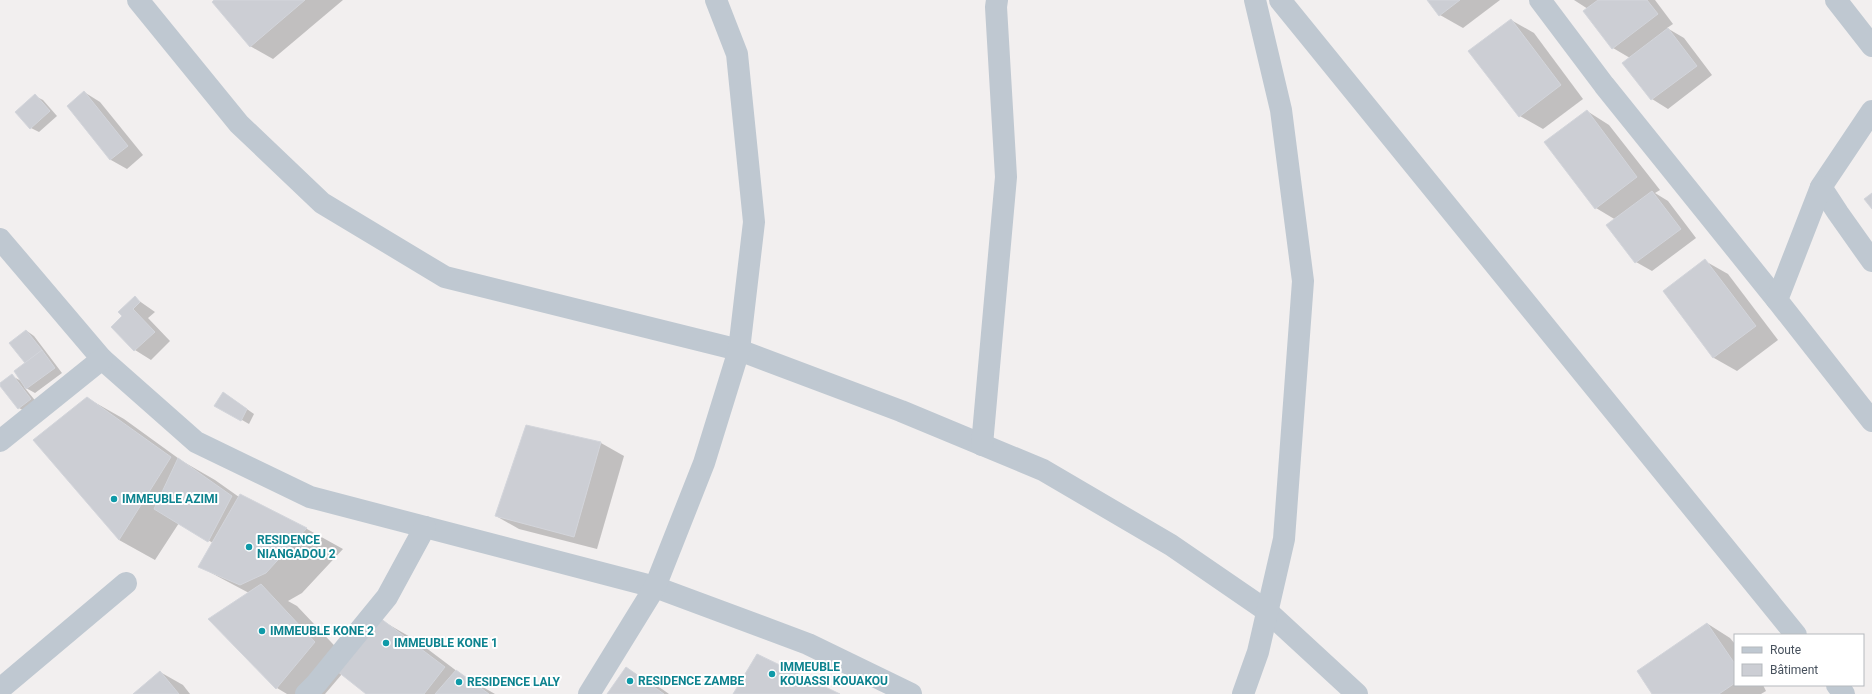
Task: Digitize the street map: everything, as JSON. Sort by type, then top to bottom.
[{"type":"street","points":[[138,0],[239,124],[322,203],[445,277],[739,350],[901,411],[1049,474],[1171,545],[1267,611],[1357,694]]},
{"type":"street","points":[[589,694],[655,587],[704,463],[739,350],[754,222],[737,54],[716,0]]},
{"type":"street","points":[[982,445],[1006,177],[996,7],[997,0]]},
{"type":"street","points":[[1243,694],[1258,652],[1284,539],[1303,281],[1281,110],[1255,0]]},
{"type":"street","points":[[1280,0],[1795,634]]},
{"type":"street","points":[[1540,0],[1604,85],[1872,421]]},
{"type":"street","points":[[1836,0],[1872,46]]},
{"type":"street","points":[[1776,300],[1821,187],[1872,111]]},
{"type":"street","points":[[1821,187],[1872,261]]},
{"type":"street","points":[[0,239],[102,359],[196,442],[310,497],[655,587],[808,644],[897,691]]},
{"type":"street","points":[[0,441],[102,359]]},
{"type":"street","points":[[306,694],[316,684],[387,597],[425,527]]},
{"type":"street","points":[[0,689],[126,583]]},
{"type":"street","points":[[1838,686],[1844,694]]},
{"type":"building","points":[[214,0],[305,0],[250,47],[212,2]]},
{"type":"building","points":[[1427,0],[1460,0],[1439,16]]},
{"type":"building","points":[[1598,0],[1647,0],[1658,14],[1612,49],[1583,11]]},
{"type":"building","points":[[1511,19],[1561,85],[1519,117],[1468,51]]},
{"type":"building","points":[[1668,28],[1697,66],[1651,100],[1622,63]]},
{"type":"building","points":[[84,91],[128,146],[110,160],[67,106]]},
{"type":"building","points":[[35,94],[50,111],[30,129],[15,112]]},
{"type":"building","points":[[1587,110],[1637,177],[1595,209],[1544,142]]},
{"type":"building","points":[[1652,191],[1681,229],[1635,263],[1606,225]]},
{"type":"building","points":[[1872,193],[1872,209],[1864,199]]},
{"type":"building","points":[[1705,259],[1756,326],[1713,358],[1663,291]]},
{"type":"building","points":[[135,296],[140,302],[133,309],[155,332],[134,351],[111,327],[122,316],[118,312]]},
{"type":"building","points":[[26,330],[42,350],[25,363],[9,343]]},
{"type":"building","points":[[42,350],[55,368],[26,389],[14,371]]},
{"type":"building","points":[[12,374],[31,399],[18,409],[0,386],[0,383]]},
{"type":"building","points":[[223,392],[247,409],[241,421],[214,406]]},
{"type":"building","name":"IMMEUBLE AZIMI","points":[[87,397],[171,457],[119,540],[33,440]]},
{"type":"building","points":[[526,425],[601,442],[574,537],[495,516]]},
{"type":"building","points":[[178,458],[232,496],[208,542],[154,509]]},
{"type":"building","name":"RESIDENCE NIANGADOU 2","points":[[240,494],[307,528],[266,573],[240,585],[198,567]]},
{"type":"building","name":"IMMEUBLE KONE 2","points":[[261,584],[315,642],[276,689],[208,619]]},
{"type":"building","name":"IMMEUBLE KONE 1","points":[[380,618],[445,667],[424,694],[366,694],[337,671]]},
{"type":"building","points":[[1707,623],[1734,663],[1734,684],[1719,694],[1652,694],[1637,671]]},
{"type":"building","name":"IMMEUBLE KOUASSI KOUAKOU","points":[[757,654],[840,694],[733,694]]},
{"type":"building","name":"RESIDENCE ZAMBE","points":[[626,667],[664,694],[607,694]]},
{"type":"building","name":"RESIDENCE LALY","points":[[456,670],[489,694],[435,694]]},
{"type":"building","points":[[160,671],[179,694],[133,694]]},
{"type":"place","name":"IMMEUBLE AZIMI","points":[[114,499]]},
{"type":"place","name":"RESIDENCE NIANGADOU 2","points":[[249,547]]},
{"type":"place","name":"IMMEUBLE KONE 2","points":[[262,631]]},
{"type":"place","name":"IMMEUBLE KONE 1","points":[[386,643]]},
{"type":"place","name":"IMMEUBLE KOUASSI KOUAKOU","points":[[772,674]]},
{"type":"place","name":"RESIDENCE ZAMBE","points":[[630,681]]},
{"type":"place","name":"RESIDENCE LALY","points":[[459,682]]}]
